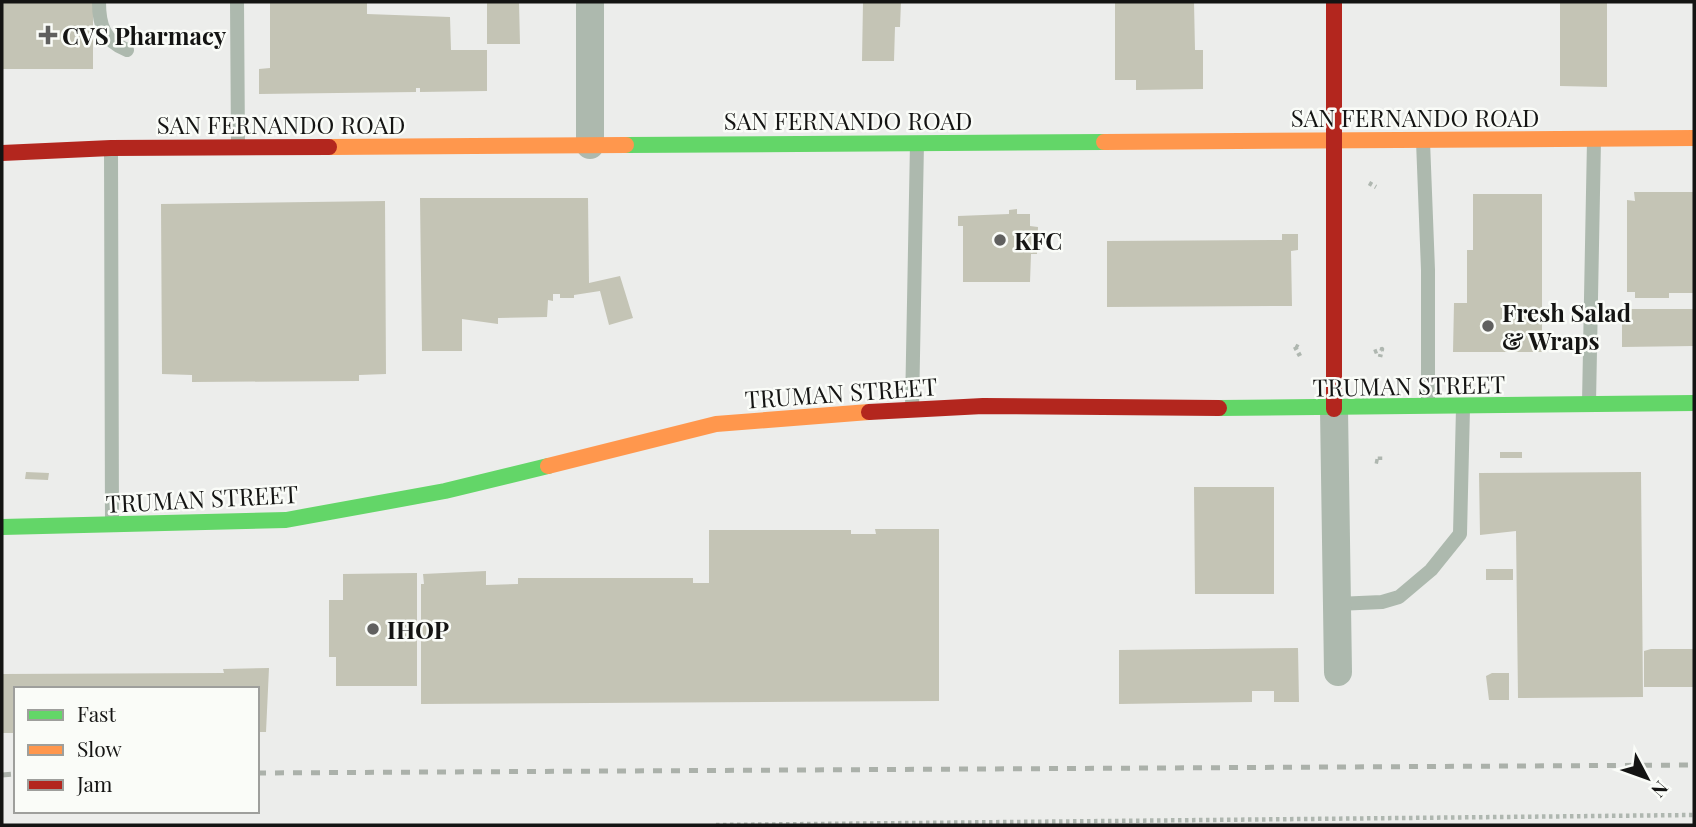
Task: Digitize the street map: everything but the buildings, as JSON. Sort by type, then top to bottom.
[{"type":"main road","points":[[1334,2],[1334,409]]},
{"type":"main road","name":"SAN FERNANDO ROAD","points":[[2,153],[111,148],[1694,138]]},
{"type":"main road","name":"TRUMAN STREET","points":[[2,527],[286,520],[445,491],[716,425],[912,408],[1334,409],[1694,403]]},
{"type":"street","points":[[590,2],[590,145]]},
{"type":"street","points":[[1334,409],[1338,672]]},
{"type":"lane","points":[[99,2],[100,24],[104,33],[127,50]]},
{"type":"lane","points":[[237,2],[238,147]]},
{"type":"lane","points":[[1589,404],[1594,139]]},
{"type":"lane","points":[[1423,140],[1429,270],[1429,408]]},
{"type":"lane","points":[[912,408],[916,141]]},
{"type":"lane","points":[[111,148],[112,525]]},
{"type":"lane","points":[[1337,604],[1382,602],[1399,597],[1431,570],[1460,534],[1463,407]]},
{"type":"path","points":[[1369,183],[1376,187]]},
{"type":"path","points":[[1374,352],[1382,348],[1380,357]]},
{"type":"path","points":[[1376,461],[1380,461],[1380,456]]},
{"type":"path","points":[[716,825],[1694,815]]},
{"type":"railway","points":[[259,773],[1694,765]]},
{"type":"railway","points":[[2,775],[14,774]]},
{"type":"traffic: fast","points":[[626,145],[1104,142]]},
{"type":"traffic: fast","points":[[1219,408],[1694,403]]},
{"type":"traffic: fast","points":[[2,527],[286,520],[445,491],[548,466]]},
{"type":"traffic: slow","points":[[1104,142],[1694,138]]},
{"type":"traffic: slow","points":[[329,147],[626,145]]},
{"type":"traffic: slow","points":[[548,466],[716,424],[869,412]]},
{"type":"traffic: jam","points":[[1334,2],[1334,409]]},
{"type":"traffic: jam","points":[[2,153],[111,148],[329,147]]},
{"type":"traffic: jam","points":[[869,412],[983,406],[1219,408]]},
{"type":"place","name":"CVS Pharmacy","points":[[48,35]]},
{"type":"place","name":"KFC","points":[[1000,240]]},
{"type":"place","name":"Fresh Salad & Wraps","points":[[1488,326]]},
{"type":"place","name":"IHOP","points":[[373,629]]}]
